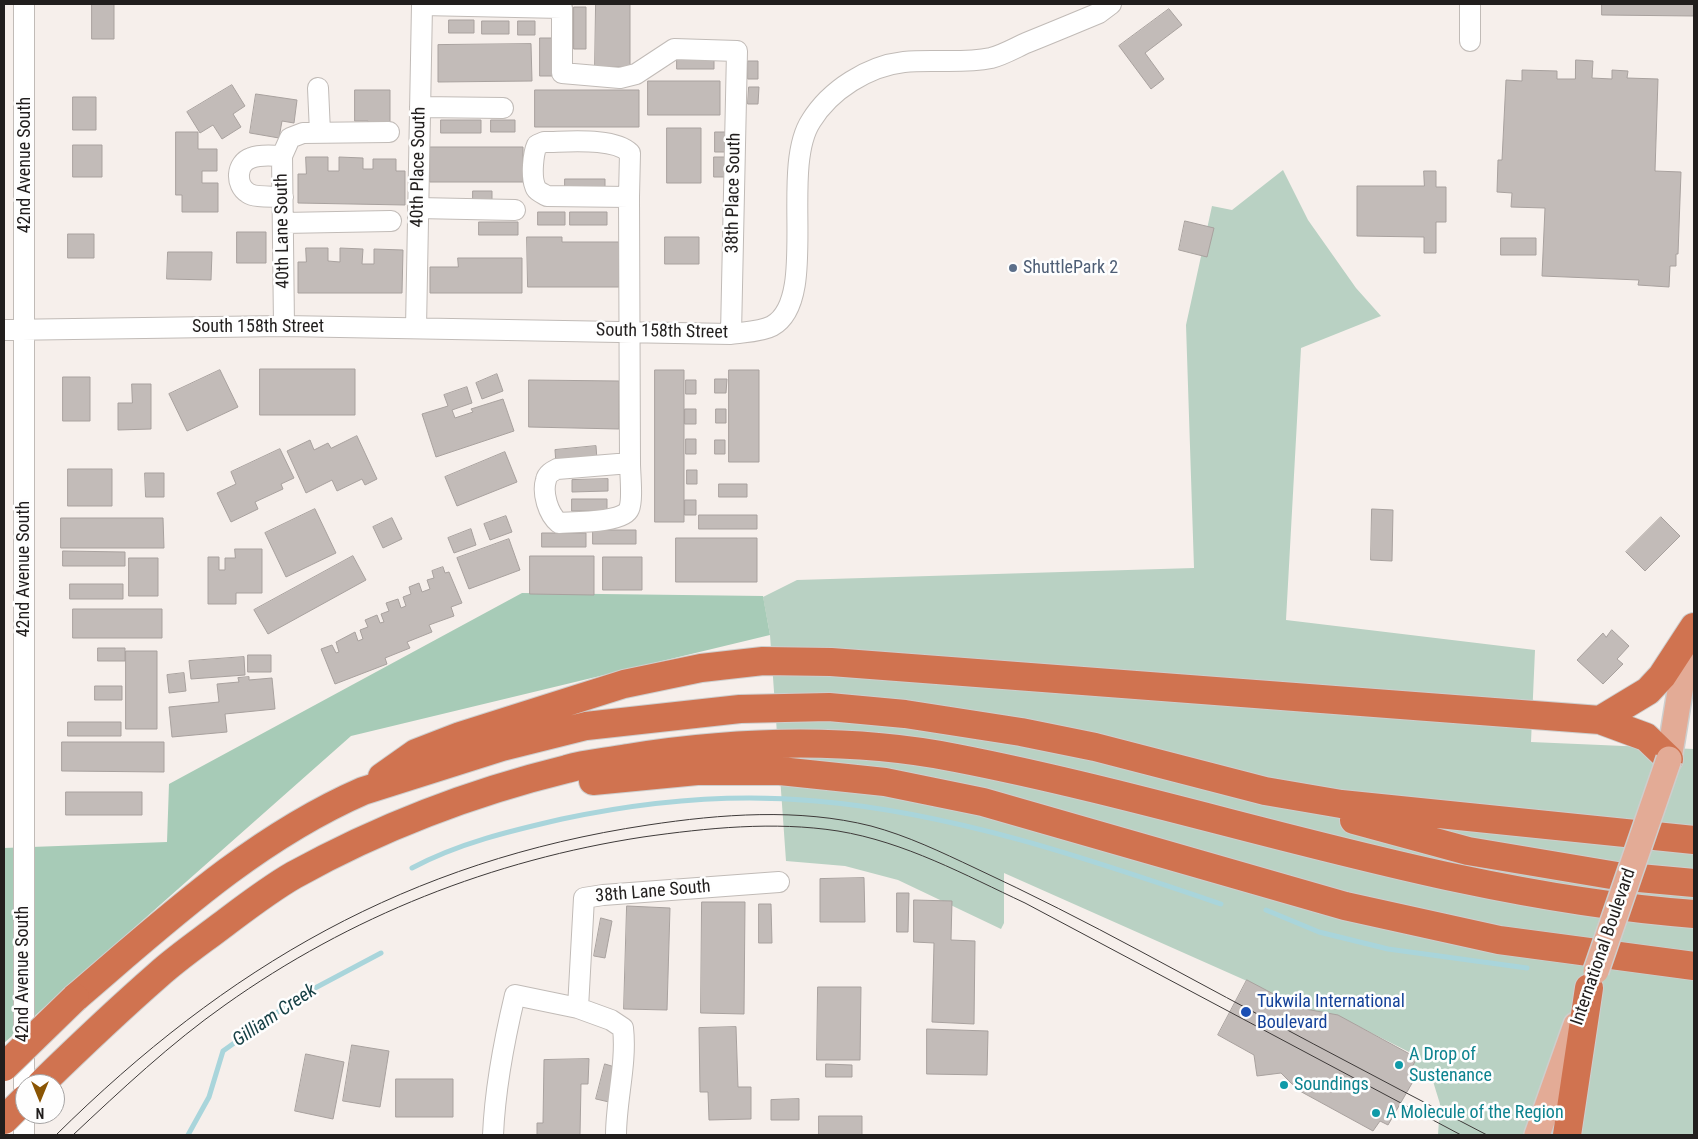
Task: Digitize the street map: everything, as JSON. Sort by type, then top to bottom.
[{"type":"highway","points":[[1600,720],[1648,691],[1662,676],[1694,627]]},
{"type":"highway","points":[[363,791],[416,753],[543,709],[624,684],[702,668],[763,661],[831,662],[1600,720],[1646,737],[1669,759]]},
{"type":"highway","points":[[4,1067],[75,998],[175,913],[235,866],[299,822],[363,791],[502,746],[586,726],[740,710],[829,707],[905,714],[1021,732],[1095,747],[1265,791],[1334,815],[1468,850],[1617,876],[1694,883]]},
{"type":"highway","points":[[51,1074],[161,972],[261,896],[294,875],[409,820],[451,804],[569,768],[655,754],[718,747],[779,744],[869,746],[951,757],[1039,776],[1468,882],[1554,898],[1694,914]]},
{"type":"highway","points":[[451,804],[593,781],[697,771],[780,771],[885,782],[984,802],[1345,906],[1499,940],[1688,968]]},
{"type":"highway","points":[[1265,791],[1387,810],[1694,840]]},
{"type":"highway","points":[[1566,1135],[1589,988]]},
{"type":"highway","points":[[4,1120],[15,1109]]},
{"type":"main road","name":"International Boulevard","points":[[1537,1135],[1669,759],[1682,679],[1694,627]]},
{"type":"main road","name":"International Boulevard","points":[[1669,759],[1694,717]]},
{"type":"street","name":"42nd Avenue South","points":[[24,4],[24,1135]]},
{"type":"street","name":"South 158th Street","points":[[4,330],[284,326],[731,334],[772,326],[784,314],[792,299],[797,280],[797,167],[803,138],[810,121],[839,90],[883,67],[904,62],[970,61],[993,57],[1100,13],[1112,4]]},
{"type":"street","points":[[1470,4],[1470,41]]},
{"type":"street","name":"38th Place South","points":[[422,5],[562,8],[562,73],[620,78],[636,74],[674,49],[737,51],[731,334]]},
{"type":"street","name":"40th Place South","points":[[416,328],[422,5]]},
{"type":"street","points":[[318,88],[320,132]]},
{"type":"street","points":[[420,107],[503,108]]},
{"type":"street","points":[[283,197],[249,194],[241,187],[238,177],[241,166],[248,158],[286,147],[303,133],[389,132]]},
{"type":"street","points":[[629,197],[547,196],[539,192],[535,186],[534,152],[537,145],[544,142],[611,143],[623,146],[630,153],[629,197],[630,332],[630,463],[630,508],[626,515],[616,518],[559,523],[552,518],[548,511],[546,480],[550,473],[557,469],[630,463]]},
{"type":"street","name":"40th Lane South","points":[[284,326],[283,197],[286,147]]},
{"type":"street","points":[[418,208],[515,210]]},
{"type":"street","points":[[283,223],[391,221]]},
{"type":"street","name":"38th Lane South","points":[[578,1008],[584,898],[779,882]]},
{"type":"street","points":[[492,1135],[494,1108],[505,1040],[515,995],[578,1008],[611,1020],[623,1028],[625,1044],[616,1110],[616,1135]]},
{"type":"green space","points":[[1283,170],[1308,220],[1356,288],[1381,316],[1301,348],[1286,620],[1535,650],[1531,742],[1694,749],[1694,1135],[1438,1135],[1440,1104],[1432,1078],[1408,1065],[1413,1054],[1338,1016],[1301,1009],[1247,981],[1004,873],[1004,923],[1001,929],[898,880],[845,866],[786,861],[770,635],[763,597],[797,580],[1194,568],[1186,325],[1212,206],[1232,210]]},
{"type":"green space","points":[[522,593],[763,596],[770,635],[351,736],[4,1043],[4,848],[167,842],[169,784]]},
{"type":"building","points":[[92,4],[114,4],[114,39],[92,39]]},
{"type":"building","points":[[596,4],[630,4],[630,67],[595,67]]},
{"type":"building","points":[[1602,4],[1694,4],[1694,16],[1602,15]]},
{"type":"building","points":[[574,7],[586,7],[586,49],[574,49]]},
{"type":"building","points":[[1169,9],[1182,25],[1145,53],[1164,79],[1151,89],[1119,46]]},
{"type":"building","points":[[449,20],[474,20],[474,33],[449,33]]},
{"type":"building","points":[[482,21],[509,21],[509,34],[482,34]]},
{"type":"building","points":[[518,21],[535,21],[535,35],[518,35]]},
{"type":"building","points":[[540,38],[554,38],[554,76],[540,76]]},
{"type":"building","points":[[531,44],[532,81],[438,82],[438,45]]},
{"type":"building","points":[[677,56],[714,56],[714,69],[677,69]]},
{"type":"building","points":[[1576,60],[1593,61],[1592,78],[1612,79],[1612,70],[1628,71],[1627,78],[1658,79],[1655,171],[1681,172],[1678,254],[1676,254],[1676,266],[1670,266],[1669,287],[1638,285],[1639,280],[1542,276],[1545,208],[1511,207],[1512,193],[1497,192],[1498,160],[1502,160],[1506,80],[1522,81],[1522,70],[1557,71],[1557,79],[1575,79]]},
{"type":"building","points":[[748,61],[758,61],[758,79],[748,79]]},
{"type":"building","points":[[648,81],[720,81],[720,115],[648,115]]},
{"type":"building","points":[[232,85],[245,106],[233,114],[241,127],[222,139],[213,125],[200,133],[187,112]]},
{"type":"building","points":[[749,87],[759,87],[758,104],[748,104]]},
{"type":"building","points":[[355,90],[390,90],[390,130],[368,130],[368,121],[355,121]]},
{"type":"building","points":[[535,90],[639,90],[639,127],[535,127]]},
{"type":"building","points":[[256,94],[297,100],[294,123],[282,121],[279,138],[250,133]]},
{"type":"building","points":[[73,97],[96,97],[96,130],[73,130]]},
{"type":"building","points":[[441,120],[481,120],[481,133],[441,133]]},
{"type":"building","points":[[491,120],[515,120],[515,132],[491,132]]},
{"type":"building","points":[[667,128],[701,128],[701,183],[667,183]]},
{"type":"building","points":[[176,132],[198,132],[198,149],[217,149],[217,171],[202,171],[202,183],[218,183],[218,212],[182,212],[182,195],[176,195]]},
{"type":"building","points":[[715,132],[728,132],[728,152],[715,152]]},
{"type":"building","points":[[73,145],[102,145],[102,177],[73,177]]},
{"type":"building","points":[[430,147],[523,147],[523,182],[430,182]]},
{"type":"building","points":[[306,157],[328,157],[328,171],[339,171],[339,157],[363,158],[363,169],[373,169],[373,159],[396,159],[396,171],[405,171],[405,205],[298,203],[298,174],[306,174]]},
{"type":"building","points":[[714,157],[728,157],[728,177],[714,177]]},
{"type":"building","points":[[1424,171],[1436,171],[1436,187],[1446,187],[1446,222],[1436,222],[1436,253],[1424,253],[1424,237],[1357,236],[1357,186],[1424,186]]},
{"type":"building","points":[[565,179],[605,179],[605,191],[565,191]]},
{"type":"building","points":[[473,191],[492,191],[492,203],[473,203]]},
{"type":"building","points":[[538,212],[565,212],[565,225],[538,225]]},
{"type":"building","points":[[570,212],[607,212],[607,225],[570,225]]},
{"type":"building","points":[[1185,221],[1214,228],[1207,257],[1179,250]]},
{"type":"building","points":[[479,222],[518,222],[518,235],[479,235]]},
{"type":"building","points":[[237,232],[266,232],[266,263],[237,263]]},
{"type":"building","points":[[68,234],[94,234],[94,258],[68,258]]},
{"type":"building","points":[[527,237],[562,237],[562,242],[619,242],[619,287],[528,287]]},
{"type":"building","points":[[665,237],[699,237],[699,264],[665,264]]},
{"type":"building","points":[[1501,238],[1536,238],[1536,255],[1501,255]]},
{"type":"building","points":[[306,248],[328,248],[328,261],[340,262],[340,248],[363,249],[362,264],[374,264],[374,249],[403,250],[402,293],[298,293],[298,262],[306,262]]},
{"type":"building","points":[[168,252],[212,252],[211,280],[167,279]]},
{"type":"building","points":[[458,258],[522,258],[522,293],[430,293],[430,267],[458,267]]},
{"type":"building","points":[[260,369],[355,369],[355,415],[260,415]]},
{"type":"building","points":[[220,370],[238,407],[187,431],[169,394]]},
{"type":"building","points":[[655,370],[684,370],[684,522],[655,522]]},
{"type":"building","points":[[729,370],[759,370],[759,462],[729,462]]},
{"type":"building","points":[[497,374],[503,391],[482,399],[476,383]]},
{"type":"building","points":[[63,377],[90,377],[90,421],[63,421]]},
{"type":"building","points":[[715,379],[727,379],[726,393],[715,393]]},
{"type":"building","points":[[529,380],[619,381],[619,429],[529,427]]},
{"type":"building","points":[[686,380],[696,380],[696,394],[686,394]]},
{"type":"building","points":[[132,384],[151,384],[151,429],[118,430],[118,403],[132,403]]},
{"type":"building","points":[[467,387],[472,403],[452,410],[455,418],[473,412],[471,409],[503,399],[514,431],[436,457],[422,414],[448,406],[444,395]]},
{"type":"building","points":[[685,409],[696,409],[696,424],[685,424]]},
{"type":"building","points":[[716,409],[726,409],[726,423],[716,423]]},
{"type":"building","points":[[357,436],[377,479],[365,485],[362,479],[337,491],[332,480],[306,493],[287,451],[310,440],[314,450],[328,443],[331,448]]},
{"type":"building","points":[[686,439],[696,439],[696,454],[686,454]]},
{"type":"building","points":[[715,440],[725,440],[725,454],[715,454]]},
{"type":"building","points":[[596,446],[597,460],[556,464],[555,450]]},
{"type":"building","points":[[280,449],[294,478],[281,484],[283,489],[255,502],[258,509],[231,522],[217,493],[236,484],[231,472]]},
{"type":"building","points":[[505,452],[517,482],[457,506],[445,477]]},
{"type":"building","points":[[68,469],[112,469],[112,506],[68,506]]},
{"type":"building","points":[[687,470],[697,470],[697,484],[687,484]]},
{"type":"building","points":[[145,473],[164,473],[164,497],[146,497]]},
{"type":"building","points":[[608,479],[608,491],[572,492],[572,480]]},
{"type":"building","points":[[719,484],[747,484],[747,497],[719,497]]},
{"type":"building","points":[[572,499],[607,499],[607,511],[572,511]]},
{"type":"building","points":[[685,500],[696,500],[696,515],[685,515]]},
{"type":"building","points":[[315,509],[336,553],[286,577],[265,533]]},
{"type":"building","points":[[1372,509],[1393,510],[1392,561],[1371,560]]},
{"type":"building","points":[[699,515],[757,515],[757,529],[699,529]]},
{"type":"building","points":[[506,516],[512,532],[490,540],[484,524]]},
{"type":"building","points":[[1661,517],[1680,536],[1645,571],[1626,552]]},
{"type":"building","points":[[61,518],[163,518],[164,548],[61,548]]},
{"type":"building","points":[[392,518],[402,539],[383,548],[373,527]]},
{"type":"building","points":[[471,529],[476,545],[454,553],[448,538]]},
{"type":"building","points":[[593,530],[636,530],[636,544],[593,544]]},
{"type":"building","points":[[542,533],[586,533],[586,547],[542,547]]},
{"type":"building","points":[[676,538],[757,538],[757,582],[676,582]]},
{"type":"building","points":[[509,539],[520,570],[469,589],[457,558]]},
{"type":"building","points":[[235,549],[262,549],[262,593],[236,593],[236,604],[208,604],[208,557],[219,557],[219,570],[225,570],[225,558],[235,558]]},
{"type":"building","points":[[63,551],[125,552],[125,566],[63,566]]},
{"type":"building","points":[[353,556],[366,580],[268,634],[254,610]]},
{"type":"building","points":[[530,556],[594,556],[594,595],[530,594]]},
{"type":"building","points":[[603,557],[642,557],[642,590],[603,590]]},
{"type":"building","points":[[129,558],[158,558],[158,596],[129,596]]},
{"type":"building","points":[[443,567],[445,573],[449,572],[462,603],[451,607],[454,616],[429,625],[432,632],[407,642],[410,648],[385,658],[387,664],[335,684],[321,649],[332,645],[336,653],[339,652],[336,642],[355,632],[358,641],[363,639],[360,630],[368,627],[365,620],[377,615],[380,623],[384,622],[381,614],[389,611],[386,603],[398,599],[401,608],[406,606],[403,597],[411,594],[409,587],[419,583],[422,592],[430,589],[427,580],[434,578],[432,571]]},
{"type":"building","points":[[70,584],[123,584],[123,599],[70,599]]},
{"type":"building","points":[[73,609],[162,609],[162,638],[73,638]]},
{"type":"building","points":[[1612,630],[1629,646],[1617,659],[1623,664],[1603,684],[1577,660],[1603,633],[1606,637]]},
{"type":"building","points":[[98,648],[125,648],[125,661],[98,661]]},
{"type":"building","points":[[126,651],[157,651],[157,729],[126,729]]},
{"type":"building","points":[[248,655],[271,655],[271,672],[248,672]]},
{"type":"building","points":[[244,657],[245,675],[191,679],[189,661]]},
{"type":"building","points":[[184,673],[186,691],[169,693],[167,675]]},
{"type":"building","points":[[249,677],[249,680],[272,678],[275,709],[225,714],[227,732],[172,737],[169,707],[219,702],[217,684],[239,682],[238,678]]},
{"type":"building","points":[[95,686],[122,686],[122,700],[95,700]]},
{"type":"building","points":[[68,722],[121,722],[121,736],[68,736]]},
{"type":"building","points":[[62,742],[164,742],[164,772],[62,771]]},
{"type":"building","points":[[66,792],[142,792],[142,815],[66,815]]},
{"type":"building","points":[[864,878],[865,922],[820,922],[820,879]]},
{"type":"building","points":[[897,893],[909,893],[908,932],[897,932]]},
{"type":"building","points":[[914,900],[952,901],[951,940],[975,941],[974,1024],[932,1022],[934,943],[914,942]]},
{"type":"building","points":[[702,902],[745,902],[744,1014],[701,1013]]},
{"type":"building","points":[[759,904],[771,904],[772,943],[759,943]]},
{"type":"building","points":[[627,906],[670,908],[667,1010],[624,1009]]},
{"type":"building","points":[[601,918],[612,921],[605,958],[594,956]]},
{"type":"building","points":[[1247,980],[1300,1008],[1338,1015],[1417,1058],[1412,1067],[1419,1071],[1388,1125],[1380,1121],[1373,1131],[1298,1090],[1281,1073],[1257,1076],[1254,1055],[1218,1035]]},
{"type":"building","points":[[818,987],[861,987],[860,1060],[817,1060]]},
{"type":"building","points":[[736,1027],[738,1087],[751,1087],[751,1119],[709,1120],[708,1092],[700,1092],[699,1028]]},
{"type":"building","points":[[927,1029],[988,1031],[987,1075],[927,1074]]},
{"type":"building","points":[[352,1045],[389,1051],[380,1107],[343,1101]]},
{"type":"building","points":[[306,1054],[344,1062],[333,1119],[295,1111]]},
{"type":"building","points":[[589,1059],[588,1084],[581,1084],[580,1135],[537,1135],[537,1123],[543,1123],[544,1060]]},
{"type":"building","points":[[605,1064],[618,1068],[609,1102],[596,1099]]},
{"type":"building","points":[[826,1064],[852,1065],[852,1077],[826,1077]]},
{"type":"building","points":[[396,1079],[453,1079],[453,1117],[396,1117]]},
{"type":"building","points":[[799,1099],[799,1120],[771,1120],[771,1100]]},
{"type":"building","points":[[819,1116],[862,1116],[862,1135],[819,1135]]},
{"type":"waterway","points":[[412,868],[448,851],[504,833],[562,819],[625,807],[720,798],[784,799],[868,807],[970,827],[1071,855],[1221,904]]},
{"type":"waterway","points":[[1266,910],[1319,932],[1388,949],[1527,968]]},
{"type":"waterway","name":"Gilliam Creek","points":[[188,1135],[209,1097],[223,1051],[300,996],[381,953]]},
{"type":"tram line","points":[[56,1135],[121,1075],[187,1020],[255,972],[326,930],[400,894],[478,865],[561,842],[676,821],[760,815],[788,815],[844,820],[885,830],[937,850],[1120,940],[1487,1135]]},
{"type":"tram line","points":[[73,1135],[166,1051],[225,1005],[273,973],[322,944],[373,919],[425,896],[532,860],[587,847],[643,837],[691,831],[765,826],[814,828],[863,836],[911,851],[957,871],[1025,903],[1461,1135]]},
{"type":"place","name":"ShuttlePark 2","points":[[1013,268]]},
{"type":"place","name":"Tukwila International Boulevard","points":[[1246,1012]]},
{"type":"place","name":"A Drop of Sustenance","points":[[1399,1065]]},
{"type":"place","name":"Soundings","points":[[1284,1085]]},
{"type":"place","name":"A Molecule of the Region","points":[[1376,1113]]}]
